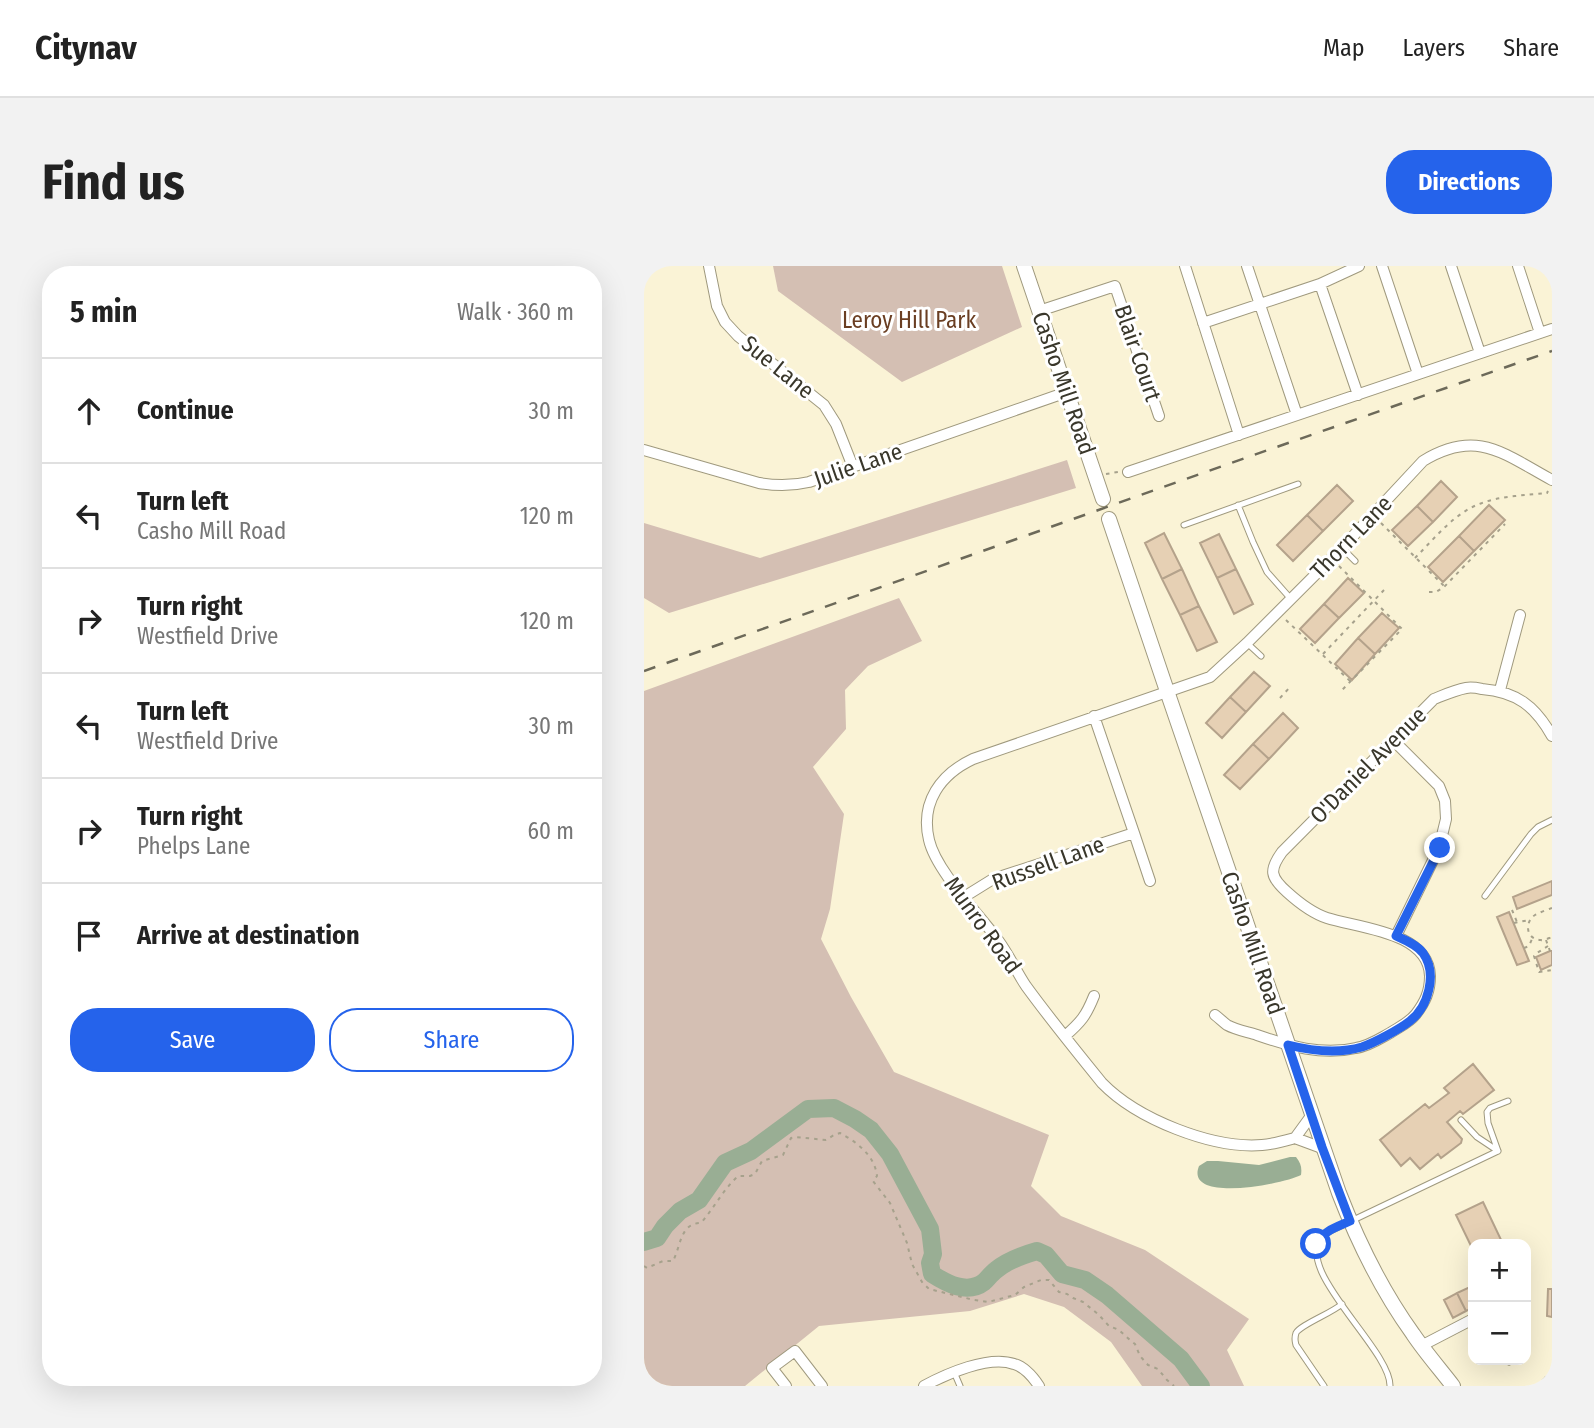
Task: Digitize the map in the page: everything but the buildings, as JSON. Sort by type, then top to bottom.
[{"type":"street","name":"Sue Lane","points":[[709,266],[717,306],[725,322],[738,336],[824,405],[836,424],[853,467]]},
{"type":"street","name":"Casho Mill Road","points":[[1024,266],[1103,499]]},
{"type":"street","points":[[1188,266],[1203,323],[1239,435]]},
{"type":"street","points":[[1247,266],[1297,415]]},
{"type":"street","points":[[1203,323],[1320,284],[1359,266]]},
{"type":"street","points":[[1382,266],[1418,374]]},
{"type":"street","points":[[1451,266],[1480,353]]},
{"type":"street","points":[[1518,266],[1541,333]]},
{"type":"street","points":[[1320,284],[1358,395]]},
{"type":"street","name":"Blair Court","points":[[1039,311],[1115,286],[1159,416]]},
{"type":"street","points":[[1128,472],[1552,329]]},
{"type":"street","name":"Julie Lane","points":[[644,450],[759,483],[797,485],[1067,392]]},
{"type":"street","name":"Thorn Lane","points":[[1167,691],[1210,677],[1342,548],[1423,461],[1450,448],[1480,446],[1493,449],[1550,485]]},
{"type":"street","name":"Casho Mill Road","points":[[1110,519],[1311,1116],[1350,1221],[1382,1285],[1422,1346],[1453,1386]]},
{"type":"street","points":[[1500,690],[1520,615]]},
{"type":"street","name":"O'Daniel Avenue","points":[[1396,936],[1323,917],[1297,902],[1276,883],[1273,864],[1434,699],[1467,688],[1500,690],[1534,710],[1552,736]]},
{"type":"street","name":"Munro Road","points":[[1167,691],[960,765],[942,781],[930,802],[927,814],[931,848],[941,866],[998,940],[1027,987],[1112,1093],[1159,1122],[1212,1140],[1244,1145],[1276,1143],[1295,1138],[1322,1147]]},
{"type":"street","name":"Russell Lane","points":[[1094,716],[1150,881]]},
{"type":"street","points":[[1215,1015],[1229,1026],[1288,1045],[1306,1050],[1330,1051],[1366,1046],[1411,1020],[1425,1002],[1430,972],[1423,954],[1408,941],[1396,936],[1440,848],[1446,819],[1445,801],[1439,786],[1394,741]]},
{"type":"street","name":"Russell Lane","points":[[964,897],[993,879],[1133,833]]},
{"type":"street","points":[[1065,1036],[1087,1013],[1094,996]]},
{"type":"street","points":[[1295,1138],[1311,1116]]},
{"type":"street","points":[[1422,1346],[1468,1322]]},
{"type":"street","points":[[786,1386],[772,1368],[795,1351],[822,1386]]},
{"type":"street","points":[[924,1386],[942,1376],[975,1365],[997,1362],[1015,1364],[1031,1375],[1039,1386]]},
{"type":"lane","points":[[1184,525],[1298,484]]},
{"type":"lane","points":[[1238,506],[1267,572],[1291,599]]},
{"type":"lane","points":[[1342,548],[1355,561]]},
{"type":"lane","points":[[1247,643],[1261,656]]},
{"type":"lane","points":[[1485,896],[1531,834],[1552,820]]},
{"type":"lane","points":[[1498,1151],[1486,1112],[1508,1101]]},
{"type":"lane","points":[[1461,1120],[1477,1137],[1498,1151]]},
{"type":"lane","points":[[1390,1386],[1391,1381],[1386,1370],[1331,1291],[1316,1253],[1316,1244],[1326,1233],[1498,1151]]},
{"type":"lane","points":[[1324,1386],[1294,1338],[1298,1330],[1342,1304]]},
{"type":"lane","points":[[954,1372],[960,1386]]},
{"type":"path","points":[[1415,558],[1452,520],[1473,506],[1547,493],[1550,485]]},
{"type":"path","points":[[1380,523],[1444,587]]},
{"type":"path","points":[[1429,592],[1436,592],[1444,587],[1505,524]]},
{"type":"path","points":[[1338,566],[1402,629],[1342,690],[1340,688]]},
{"type":"path","points":[[1322,655],[1384,590]]},
{"type":"path","points":[[1286,619],[1350,682]]},
{"type":"path","points":[[1280,698],[1291,686]]},
{"type":"path","points":[[1552,908],[1535,915],[1527,927],[1533,938],[1540,941],[1552,937]]},
{"type":"path","points":[[1512,910],[1516,923],[1530,920]]},
{"type":"path","points":[[1524,948],[1529,946],[1533,938]]},
{"type":"path","points":[[1546,939],[1550,951]]},
{"type":"path","points":[[1548,946],[1534,956],[1539,972],[1552,970]]},
{"type":"path","points":[[644,1266],[647,1268],[663,1261],[673,1261],[684,1231],[694,1223],[701,1223],[727,1186],[738,1177],[755,1174],[762,1161],[767,1158],[783,1155],[791,1138],[795,1136],[826,1140],[840,1133],[867,1152],[877,1171],[873,1181],[890,1203],[907,1243],[912,1264],[929,1289],[988,1302],[1016,1295],[1024,1287],[1041,1280],[1049,1280],[1059,1292],[1083,1302],[1109,1326],[1119,1330],[1135,1344],[1148,1365],[1158,1369],[1174,1386]]},
{"type":"green space","name":"Leroy Hill Park","points":[[773,266],[1002,266],[1022,327],[902,382],[778,291]]},
{"type":"green space","points":[[1067,460],[1076,488],[669,613],[644,598],[644,523],[760,558]]},
{"type":"green space","points":[[899,598],[922,641],[868,666],[845,690],[846,729],[813,767],[844,814],[830,909],[821,939],[894,1072],[1049,1135],[1031,1186],[1061,1216],[1145,1250],[1249,1319],[1227,1350],[1244,1386],[1142,1386],[1111,1342],[1064,1307],[1024,1294],[970,1311],[819,1326],[745,1386],[644,1386],[644,691]]},
{"type":"shaded area","points":[[1296,1157],[1299,1161],[1301,1175],[1276,1183],[1220,1188],[1206,1185],[1198,1178],[1199,1166],[1207,1161],[1259,1165]]},
{"type":"waterway","points":[[644,1242],[657,1238],[680,1211],[699,1200],[725,1163],[751,1151],[808,1109],[834,1108],[871,1130],[890,1154],[930,1229],[932,1274],[964,1288],[977,1286],[1006,1263],[1037,1251],[1046,1255],[1062,1274],[1085,1280],[1107,1295],[1181,1359],[1201,1386]]},
{"type":"railway","points":[[644,671],[1552,351]]},
{"type":"route","points":[[1316,1244],[1326,1233],[1350,1221],[1288,1045],[1306,1050],[1356,1049],[1411,1020],[1420,1009],[1429,990],[1430,972],[1423,954],[1408,941],[1396,936],[1440,848]]}]
